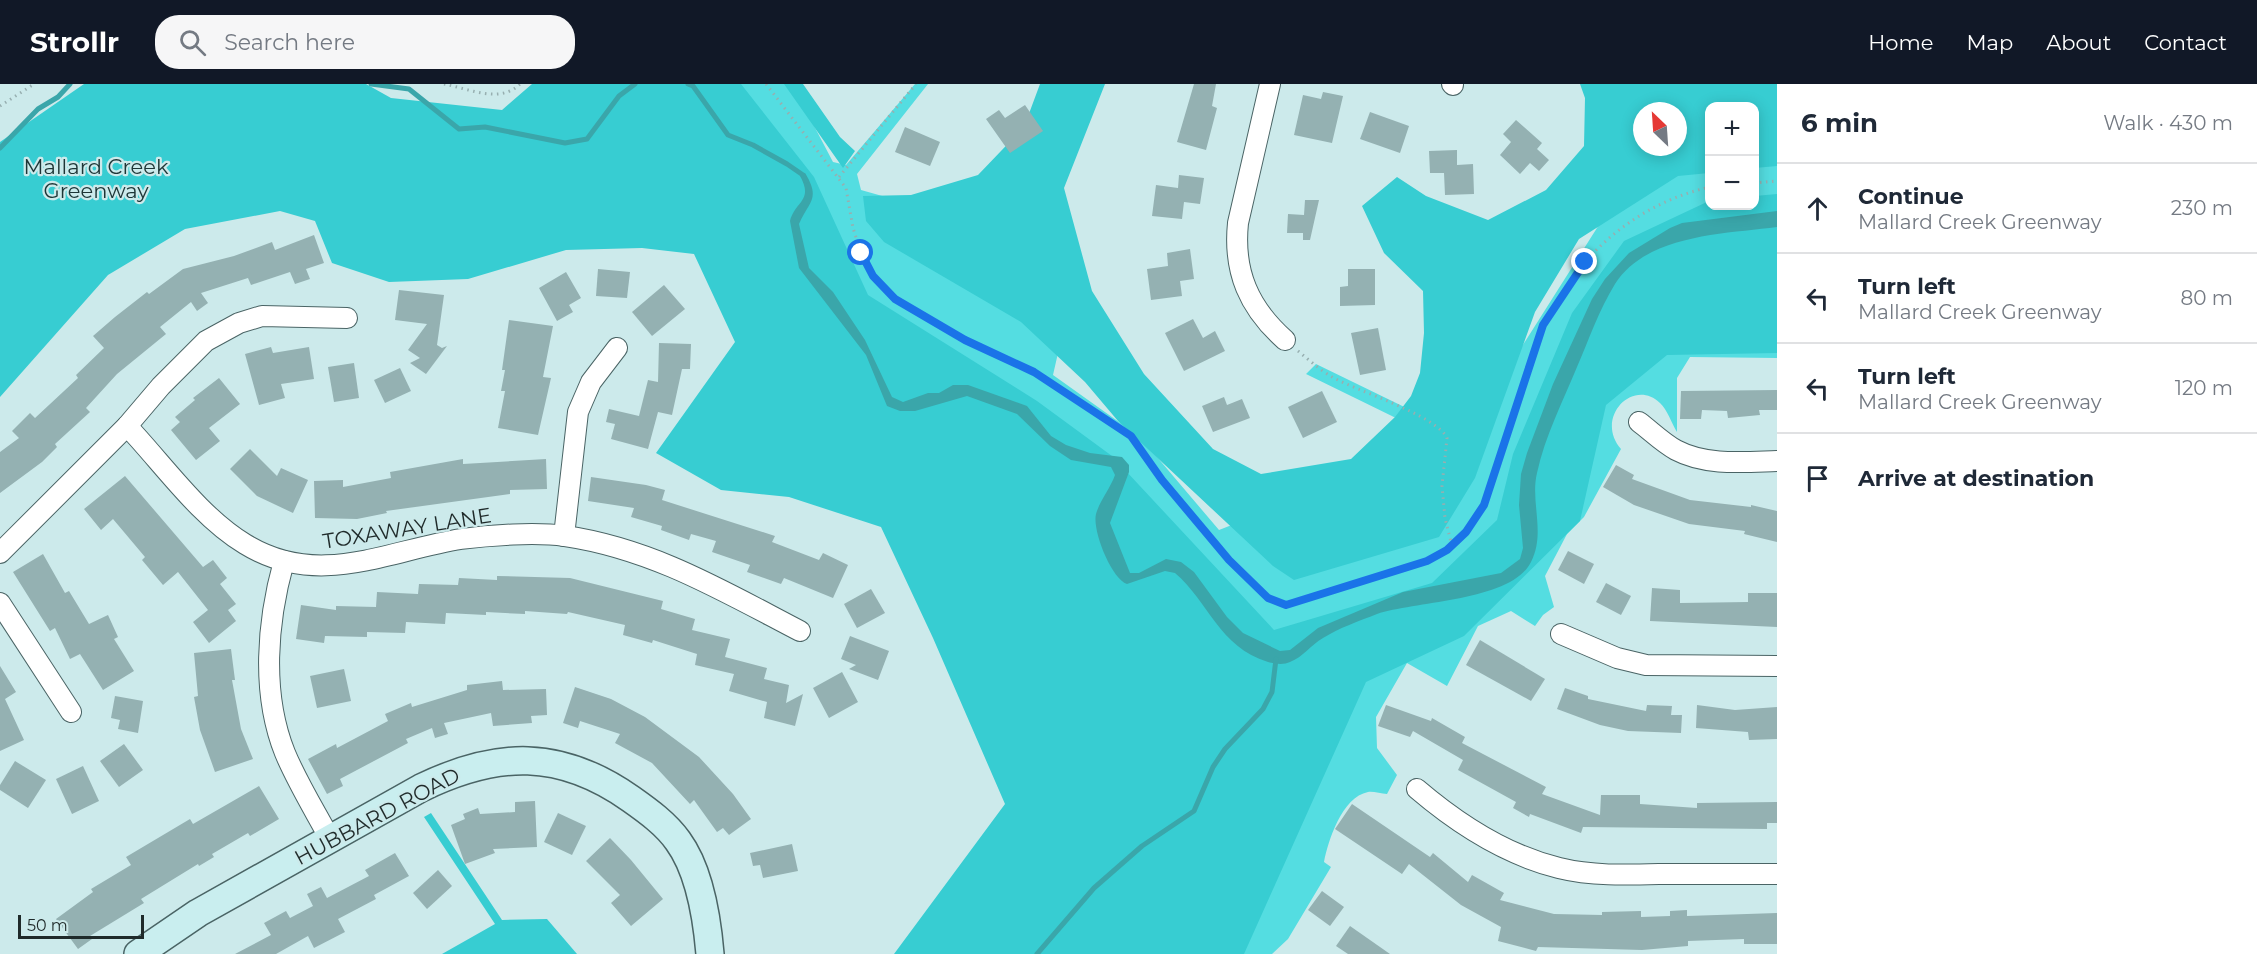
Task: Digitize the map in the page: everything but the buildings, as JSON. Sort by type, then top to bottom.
[{"type":"main road","name":"HUBBARD ROAD","points":[[138,954],[198,913],[421,788],[450,774],[478,765],[508,761],[572,766],[625,795],[663,824],[679,842],[695,874],[710,954]]},
{"type":"street","points":[[1269,84],[1235,246],[1238,269],[1250,298],[1265,320],[1285,340]]},
{"type":"street","points":[[0,553],[127,426],[161,386],[206,341],[239,323],[262,316],[347,318]]},
{"type":"street","points":[[564,536],[578,412],[591,382],[617,348]]},
{"type":"street","points":[[1639,422],[1676,450],[1694,457],[1713,461],[1777,462]]},
{"type":"street","name":"TOXAWAY LANE","points":[[127,426],[214,520],[244,544],[284,561],[318,567],[351,565],[462,539],[564,536],[615,547],[679,568],[800,631]]},
{"type":"street","points":[[284,561],[270,630],[270,694],[285,752],[330,839]]},
{"type":"street","points":[[0,603],[71,712]]},
{"type":"street","points":[[1561,634],[1617,658],[1646,665],[1777,666]]},
{"type":"street","points":[[1417,789],[1450,816],[1488,840],[1537,862],[1560,868],[1622,875],[1777,874]]},
{"type":"path","points":[[0,106],[34,84]]},
{"type":"path","points":[[444,84],[500,96],[512,92],[520,84]]},
{"type":"path","points":[[766,84],[846,188],[853,228],[861,253],[868,269],[884,290],[965,340],[1034,372],[1131,436],[1198,525],[1229,560],[1274,603],[1291,604],[1390,574],[1427,561],[1452,546],[1472,526],[1484,505],[1543,325],[1574,276],[1602,242],[1636,218],[1678,196],[1705,188]]},
{"type":"path","points":[[839,177],[916,84]]},
{"type":"path","points":[[1759,183],[1777,181]]},
{"type":"path","points":[[1285,340],[1332,376],[1417,416],[1444,433],[1447,438],[1442,486],[1445,518],[1452,546]]},
{"type":"shaded area","points":[[658,84],[792,84],[833,162],[846,165],[915,84],[928,84],[857,174],[861,190],[1081,252],[1053,375],[1140,437],[1219,530],[1445,442],[1306,374],[1316,364],[1429,419],[1495,389],[1609,209],[1705,161],[1705,210],[1759,210],[1759,141],[1777,140],[1777,358],[1690,357],[1677,378],[1677,432],[1663,406],[1649,396],[1639,395],[1629,398],[1620,405],[1614,414],[1612,425],[1614,437],[1621,449],[1584,517],[1567,534],[1545,576],[1554,607],[1543,615],[1535,626],[1511,611],[1478,626],[1447,686],[1407,663],[1376,717],[1377,748],[1397,775],[1387,794],[1368,792],[1351,802],[1344,811],[1333,832],[1326,853],[1324,862],[1331,867],[1288,939],[1272,954],[1186,954],[1303,657],[941,393]]},
{"type":"shaded area","points":[[805,173],[813,194],[810,205],[799,224],[809,268],[833,292],[865,340],[892,397],[903,402],[928,393],[939,393],[953,385],[968,385],[1027,406],[1051,436],[1066,445],[1090,453],[1122,457],[1129,465],[1129,472],[1110,523],[1130,573],[1139,573],[1166,559],[1181,562],[1194,572],[1227,617],[1243,633],[1280,651],[1290,650],[1318,628],[1403,592],[1501,573],[1520,559],[1523,548],[1519,505],[1521,474],[1527,453],[1553,384],[1592,299],[1605,279],[1629,253],[1682,223],[1777,211],[1777,227],[1711,235],[1667,246],[1646,255],[1629,267],[1615,284],[1594,325],[1545,446],[1535,484],[1538,529],[1535,551],[1531,562],[1521,575],[1505,585],[1462,598],[1377,614],[1336,631],[1295,660],[1279,664],[1251,655],[1238,646],[1226,635],[1175,573],[1165,571],[1127,584],[1115,573],[1104,553],[1096,521],[1098,509],[1115,475],[1111,467],[1071,460],[1050,446],[1017,414],[967,396],[915,411],[900,411],[887,406],[866,355],[799,268],[790,221],[804,196],[804,184],[800,176]]},
{"type":"green space","name":"Mallard Creek Greenway","points":[[84,84],[366,84],[391,98],[502,110],[532,84],[741,84],[814,177],[868,295],[1037,401],[1112,456],[1274,630],[1432,583],[1497,520],[1513,454],[1572,313],[1624,241],[1705,203],[1705,210],[1759,210],[1759,196],[1777,194],[1777,353],[1667,355],[1606,405],[1580,521],[1464,636],[1366,682],[1244,954],[894,954],[1005,804],[933,638],[881,527],[789,497],[721,490],[656,453],[735,342],[694,254],[642,248],[566,250],[468,279],[389,282],[332,263],[315,221],[280,211],[185,229],[108,275],[0,397],[0,142]]},
{"type":"green space","points":[[784,84],[803,84],[840,137],[855,151],[843,168]]},
{"type":"green space","points":[[1040,84],[1105,84],[1064,188],[1092,291],[1144,374],[1213,449],[1261,474],[1351,459],[1395,417],[1411,396],[1420,373],[1424,333],[1423,291],[1384,253],[1362,206],[1397,177],[1426,196],[1488,220],[1546,190],[1584,146],[1585,98],[1580,84],[1777,84],[1777,166],[1759,168],[1759,102],[1705,102],[1705,173],[1678,176],[1579,239],[1535,312],[1475,478],[1439,537],[1294,580],[1273,566],[1118,421],[1085,382],[1021,322],[884,242],[866,221],[863,196],[911,195],[978,175],[1024,127]]},
{"type":"green space","points":[[431,813],[502,920],[547,919],[577,954],[442,954],[495,924],[424,817]]},
{"type":"waterway","points":[[0,148],[38,109],[58,97],[70,84]]},
{"type":"waterway","points":[[371,84],[409,89],[459,129],[485,127],[565,143],[587,139],[619,96],[635,84]]},
{"type":"waterway","points":[[688,84],[693,86],[728,135],[753,145],[787,164],[803,175],[806,181]]},
{"type":"waterway","points":[[1037,954],[1094,888],[1142,846],[1194,811],[1213,767],[1225,749],[1263,709],[1272,692],[1276,659]]},
{"type":"route","points":[[861,253],[873,276],[895,299],[965,340],[1034,372],[1131,436],[1162,480],[1229,560],[1274,603],[1286,605],[1427,561],[1447,550],[1472,526],[1489,494],[1510,420],[1543,325],[1558,298],[1585,262]]}]
